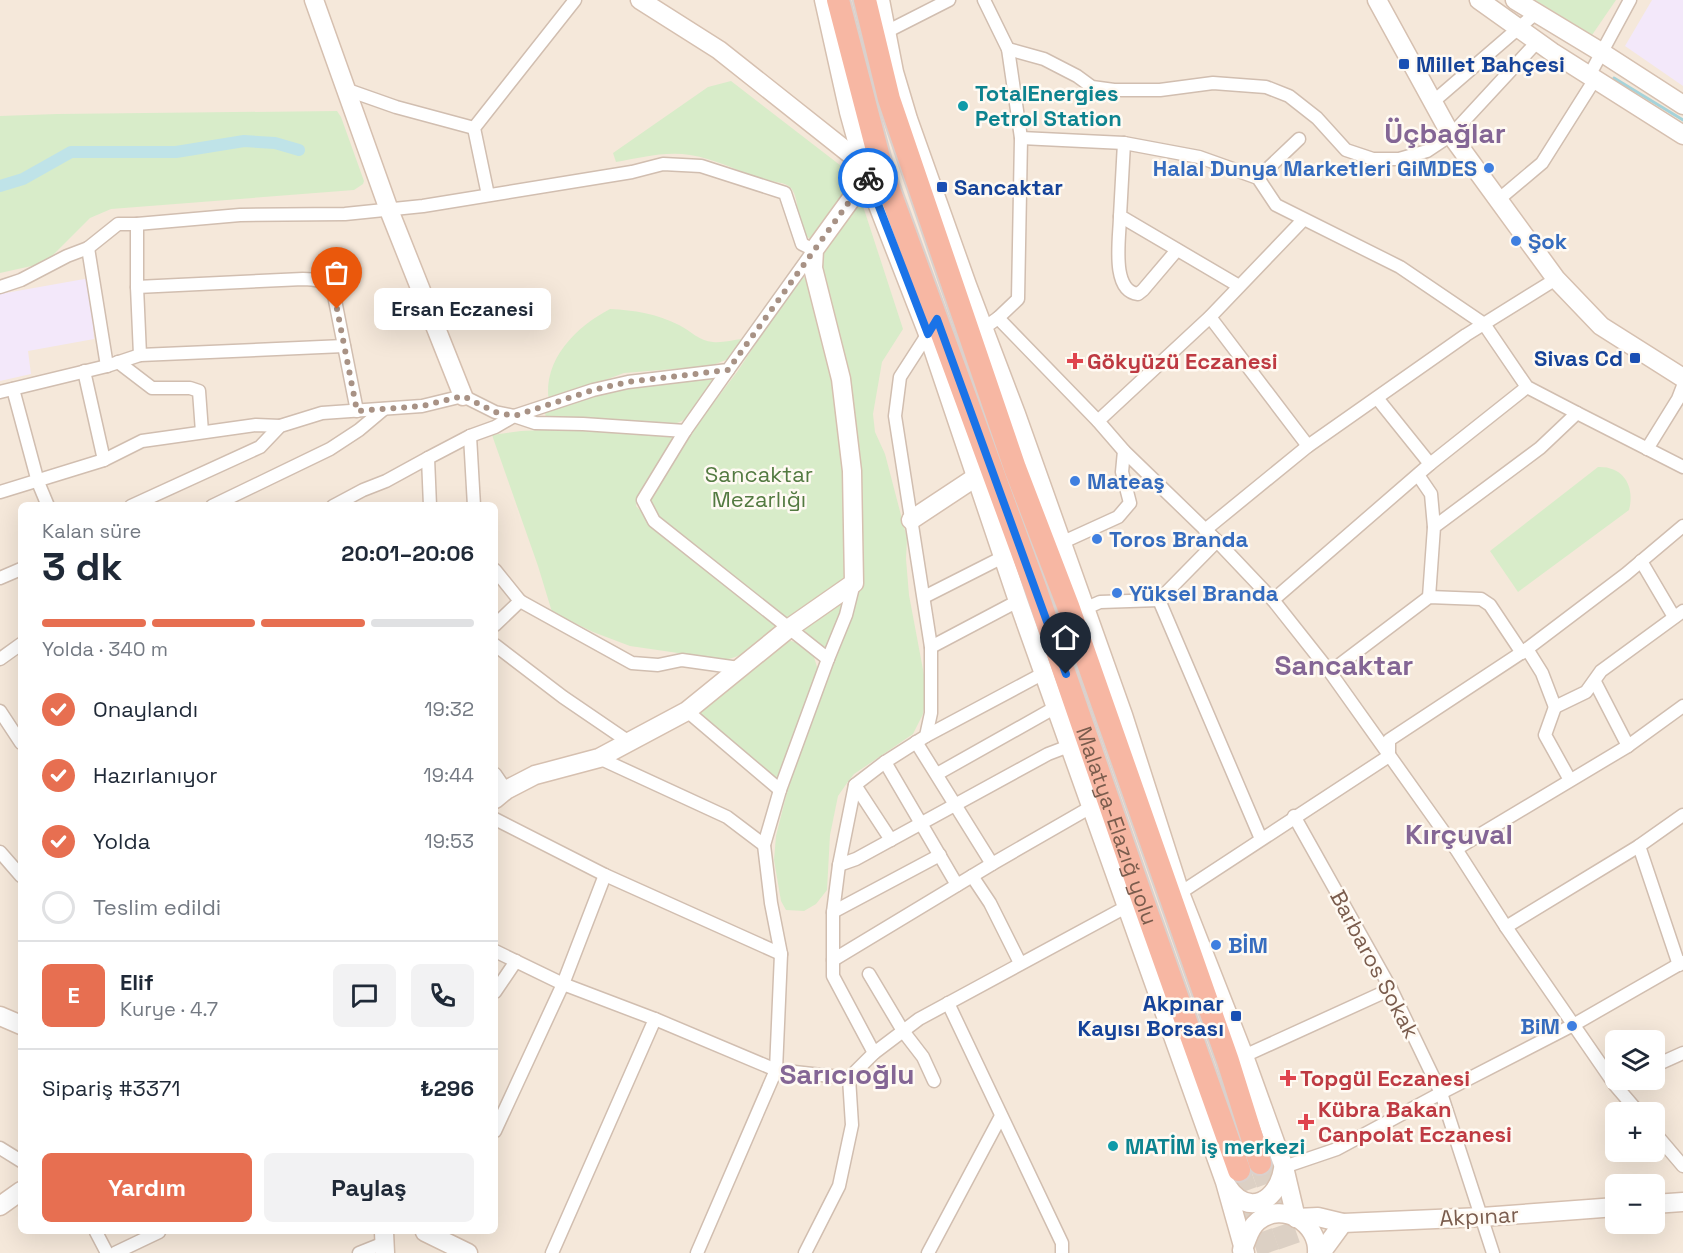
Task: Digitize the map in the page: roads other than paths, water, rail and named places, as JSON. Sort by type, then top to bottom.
[{"type":"highway","name":"Malatya-Elazığ yolu","points":[[838,0],[883,173],[932,327],[985,454],[1036,590],[1142,898],[1241,1172]]},
{"type":"highway","points":[[865,0],[889,99],[1015,468],[1068,606],[1225,1050],[1241,1172]]},
{"type":"main road","points":[[314,0],[389,210],[463,396]]},
{"type":"main road","points":[[640,0],[719,50],[866,171]]},
{"type":"main road","points":[[824,0],[849,112],[866,171],[932,327],[988,514],[1126,907],[1172,1028],[1241,1172],[1243,1251]]},
{"type":"main road","points":[[880,0],[894,72],[908,119],[991,323],[1061,543],[1123,715],[1180,893],[1244,1056],[1284,1167],[1296,1218],[1305,1222],[1312,1230],[1319,1253]]},
{"type":"main road","points":[[1377,0],[1451,135],[1556,279],[1601,326],[1683,378]]},
{"type":"main road","points":[[1479,0],[1537,42],[1683,135]]},
{"type":"main road","points":[[1515,0],[1601,51],[1683,105]]},
{"type":"main road","points":[[500,794],[535,775],[599,758],[687,711],[788,629],[854,583],[852,471],[841,379],[813,268],[814,250],[866,171]]},
{"type":"main road","points":[[985,454],[988,514]]},
{"type":"main road","points":[[910,520],[976,477]]},
{"type":"main road","points":[[0,1016],[18,1024]]},
{"type":"main road","points":[[1241,1172],[1234,1196],[1243,1202],[1255,1203],[1266,1201],[1277,1191],[1284,1167]]},
{"type":"main road","points":[[0,1206],[18,1193]]},
{"type":"main road","points":[[1665,1203],[1683,1202]]},
{"type":"main road","name":"Akpınar","points":[[1243,1251],[1251,1228],[1258,1221],[1277,1214],[1342,1223],[1482,1217],[1605,1208]]},
{"type":"main road","points":[[1319,1253],[1342,1223]]},
{"type":"main road","points":[[446,1236],[468,1253]]},
{"type":"street","points":[[474,128],[575,0]]},
{"type":"street","points":[[886,32],[949,0]]},
{"type":"street","points":[[984,0],[1008,50],[1021,138],[1018,299],[991,323],[1098,421],[1124,451],[1274,600],[1330,672],[1456,849],[1506,927],[1605,1063]]},
{"type":"street","points":[[1498,200],[1542,163],[1592,77],[1601,51],[1630,0]]},
{"type":"street","points":[[1434,101],[1536,13]]},
{"type":"street","points":[[1008,50],[1044,59],[1077,76],[1092,87],[1114,90],[1160,90],[1213,83],[1266,87],[1289,96],[1317,118],[1346,150],[1373,159],[1399,159],[1427,151],[1451,135],[1537,42]]},
{"type":"street","points":[[345,89],[396,107],[474,128]]},
{"type":"street","points":[[474,128],[488,195]]},
{"type":"street","points":[[1021,138],[1124,143],[1199,157],[1258,178],[1276,205],[1400,267],[1484,324],[1527,387],[1683,467]]},
{"type":"street","points":[[1258,178],[1299,139]]},
{"type":"street","points":[[1124,143],[1120,216],[1120,276],[1124,286],[1131,294],[1138,294],[1177,250]]},
{"type":"street","points":[[0,287],[21,280],[67,256],[88,248],[118,224],[240,215],[345,214],[389,210],[632,172],[663,164],[701,166],[784,193],[802,244],[814,250],[685,431],[643,500],[654,521],[828,659]]},
{"type":"street","points":[[1120,216],[1239,286]]},
{"type":"street","points":[[1098,421],[1210,317],[1303,220]]},
{"type":"street","points":[[136,224],[140,355]]},
{"type":"street","points":[[88,248],[113,364],[152,388],[190,388],[199,391],[202,432]]},
{"type":"street","points":[[137,287],[303,279],[321,281],[333,290],[357,411]]},
{"type":"street","points":[[1217,541],[1205,530],[1308,446],[1484,324],[1556,279]]},
{"type":"street","points":[[1210,317],[1308,446]]},
{"type":"street","points":[[932,327],[900,377],[895,416],[931,646],[931,712],[921,739],[936,774],[992,864]]},
{"type":"street","points":[[0,392],[113,364],[140,355],[344,346]]},
{"type":"street","points":[[340,502],[514,416],[593,390],[628,382],[728,370]]},
{"type":"street","points":[[84,371],[104,460]]},
{"type":"street","points":[[1647,449],[1678,399],[1683,386]]},
{"type":"street","points":[[1274,600],[1431,464],[1527,387]]},
{"type":"street","points":[[14,389],[38,482],[46,502]]},
{"type":"street","points":[[0,492],[104,460],[142,441],[256,424],[280,426],[322,413],[422,406],[463,396],[495,412],[535,423],[685,431]]},
{"type":"street","points":[[1377,398],[1431,464]]},
{"type":"street","points":[[220,502],[330,449],[359,430],[384,409]]},
{"type":"street","points":[[1434,527],[1555,436],[1577,413]]},
{"type":"street","points":[[145,502],[260,447],[280,426]]},
{"type":"street","points":[[470,436],[474,502]]},
{"type":"street","points":[[1061,543],[1118,517],[1130,503],[1122,472],[1124,451]]},
{"type":"street","points":[[428,458],[430,502]]},
{"type":"street","points":[[1418,475],[1431,494],[1434,527],[1429,597]]},
{"type":"street","points":[[1389,756],[1389,740],[1525,651],[1683,526]]},
{"type":"street","points":[[1084,609],[1100,602],[1159,600],[1217,541]]},
{"type":"street","points":[[924,597],[1003,557]]},
{"type":"street","points":[[1555,707],[1586,692],[1601,671],[1679,614],[1641,561]]},
{"type":"street","points":[[0,578],[18,570]]},
{"type":"street","points":[[498,574],[520,601],[632,663],[658,665],[682,660],[740,668]]},
{"type":"street","points":[[697,1253],[776,1070],[781,954],[771,903],[764,845],[780,790],[846,615],[854,583]]},
{"type":"street","points":[[1330,672],[1429,597],[1481,599],[1491,605],[1542,673],[1555,707],[1545,735],[1570,780]]},
{"type":"street","points":[[1159,600],[1261,839]]},
{"type":"street","points":[[498,622],[520,601]]},
{"type":"street","points":[[931,646],[1018,602]]},
{"type":"street","points":[[0,659],[18,646]]},
{"type":"street","points":[[498,647],[563,697],[629,742]]},
{"type":"street","points":[[874,1053],[833,976],[833,912],[839,866],[855,785],[921,739],[1044,673]]},
{"type":"street","points":[[1595,682],[1628,746]]},
{"type":"street","points":[[1456,849],[1628,746],[1683,706]]},
{"type":"street","points":[[936,774],[1056,707]]},
{"type":"street","points":[[0,711],[18,738]]},
{"type":"street","points":[[687,711],[780,790]]},
{"type":"street","points":[[839,866],[856,859],[1048,754],[1069,746]]},
{"type":"street","points":[[1180,893],[1294,816],[1389,756]]},
{"type":"street","points":[[599,758],[727,818],[764,845]]},
{"type":"street","points":[[885,762],[957,885]]},
{"type":"street","points":[[855,785],[891,840]]},
{"type":"street","points":[[833,960],[1091,807]]},
{"type":"street","points":[[1506,927],[1640,846],[1683,815]]},
{"type":"street","name":"Barbaros Sokak","points":[[1294,816],[1391,989],[1441,1093],[1493,1253]]},
{"type":"street","points":[[498,821],[605,875],[781,954]]},
{"type":"street","points":[[1284,1167],[1337,1149],[1575,1024],[1681,964],[1640,846]]},
{"type":"street","points":[[0,852],[18,873]]},
{"type":"street","points":[[833,912],[940,855]]},
{"type":"street","points":[[498,1121],[563,984],[605,875]]},
{"type":"street","points":[[972,876],[990,903],[1020,963]]},
{"type":"street","points":[[805,1253],[839,1186],[852,1125],[849,1078],[874,1053],[919,1019],[1126,907]]},
{"type":"street","points":[[498,952],[563,984],[655,1019],[776,1070],[849,1078]]},
{"type":"street","points":[[498,988],[516,961]]},
{"type":"street","points":[[869,974],[903,1031],[923,1057],[934,1081]]},
{"type":"street","points":[[1244,1056],[1391,989]]},
{"type":"street","points":[[948,1003],[1062,1248],[1053,1253]]},
{"type":"street","points":[[552,1253],[655,1019]]},
{"type":"street","points":[[1665,1061],[1683,1053]]},
{"type":"street","points":[[928,1253],[1001,1116]]},
{"type":"street","points":[[1665,1145],[1683,1166]]},
{"type":"street","points":[[0,1148],[18,1159]]},
{"type":"street","points":[[97,1234],[107,1253]]},
{"type":"street","points":[[115,1253],[155,1234]]},
{"type":"street","points":[[359,1253],[384,1242]]},
{"type":"waterway","points":[[1614,78],[1683,120]]},
{"type":"waterway","points":[[0,186],[23,179],[71,152],[176,152],[244,141],[275,143],[299,150]]},
{"type":"tunnel","points":[[1260,1163],[1292,1253]]},
{"type":"tunnel","points":[[1239,1170],[1269,1253]]},
{"type":"place","name":"Millet Bahçesi","points":[[1404,64]]},
{"type":"place","name":"TotalEnergies Petrol Station","points":[[963,106]]},
{"type":"place","name":"Halal Dunya Marketleri GiMDES","points":[[1489,168]]},
{"type":"place","name":"Sancaktar","points":[[942,187]]},
{"type":"place","name":"Şok","points":[[1516,241]]},
{"type":"place","name":"Ersan Eczanesi","points":[[337,309]]},
{"type":"place","name":"Sivas Cd","points":[[1635,358]]},
{"type":"place","name":"Gökyüzü Eczanesi","points":[[1075,361]]},
{"type":"place","name":"Mateaş","points":[[1075,481]]},
{"type":"place","name":"Toros Branda","points":[[1097,539]]},
{"type":"place","name":"Yüksel Branda","points":[[1117,593]]},
{"type":"place","name":"BİM","points":[[1216,945]]},
{"type":"place","name":"Akpınar Kayısı Borsası","points":[[1236,1016]]},
{"type":"place","name":"BiM","points":[[1572,1026]]},
{"type":"place","name":"Topgül Eczanesi","points":[[1288,1078]]},
{"type":"place","name":"Kübra Bakan Canpolat Eczanesi","points":[[1306,1122]]},
{"type":"place","name":"MATİM iş merkezi","points":[[1113,1146]]},
{"type":"district","name":"Üçbağlar","points":[[1445,133]]},
{"type":"district","name":"Sancaktar","points":[[1344,665]]},
{"type":"district","name":"Kırçuval","points":[[1459,834]]},
{"type":"district","name":"Sarıcıoğlu","points":[[847,1074]]},
{"type":"park label","name":"Sancaktar Mezarlığı","points":[[759,486]]}]
